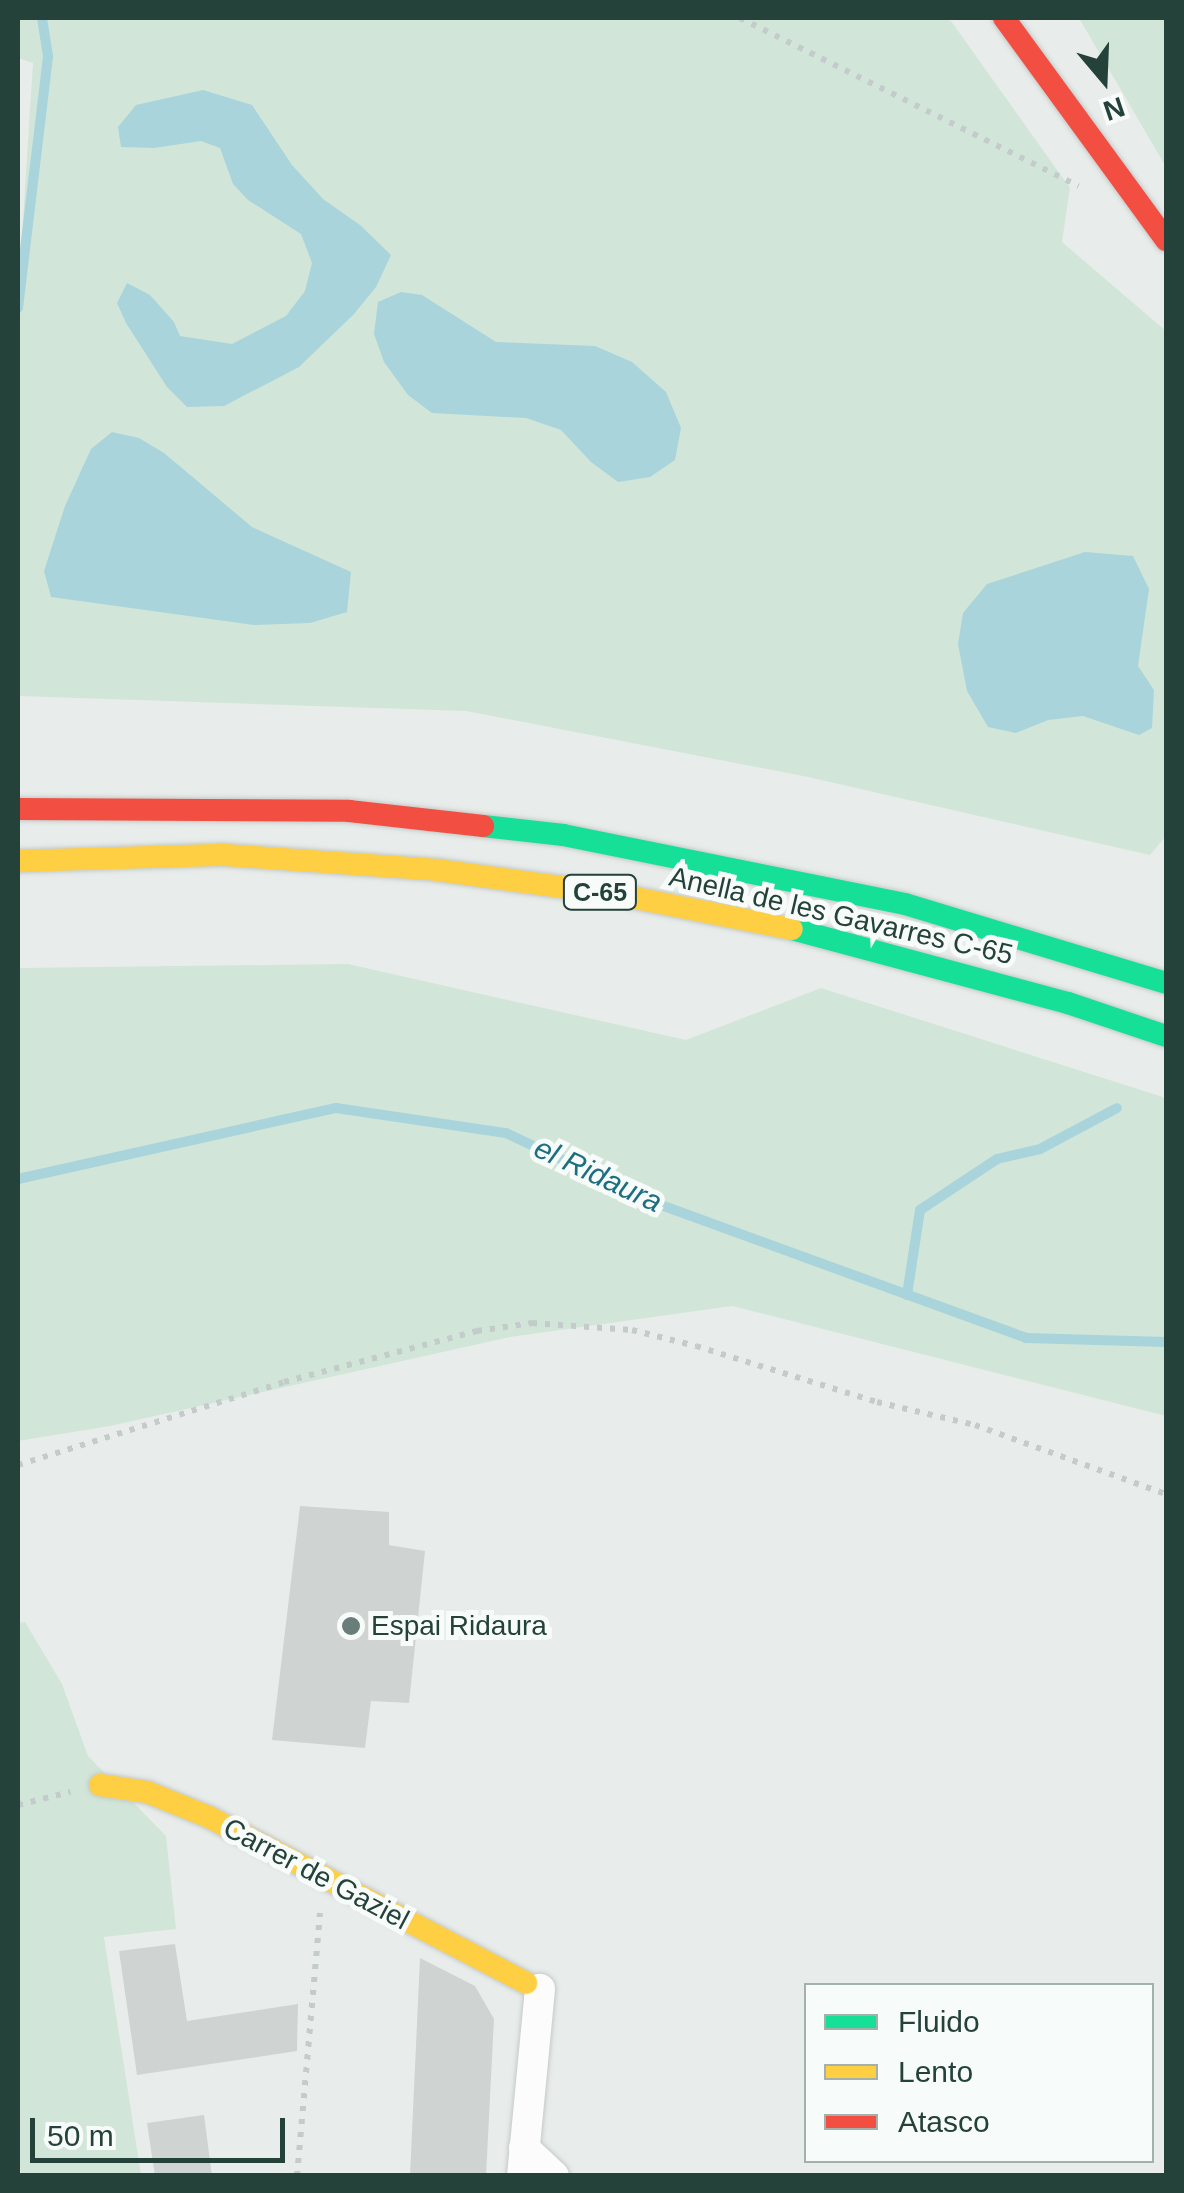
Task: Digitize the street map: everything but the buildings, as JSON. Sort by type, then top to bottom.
[{"type":"main road","points":[[1004,18],[1166,240]]},
{"type":"main road","name":"Anella de les Gavarres C-65","points":[[18,809],[141,806],[350,811],[564,835],[906,904],[1166,982]]},
{"type":"main road","name":"Anella de les Gavarres C-65","points":[[18,861],[225,856],[437,870],[620,895],[815,934],[1068,1003],[1166,1036]]},
{"type":"main road","name":"Carrer de Gaziel","points":[[100,1784],[147,1792],[209,1818],[533,1986]]},
{"type":"street","name":"Carrer de Gaziel","points":[[523,2162],[533,1986]]},
{"type":"street","points":[[523,2162],[554,2176]]},
{"type":"path","points":[[740,18],[1096,194],[1135,202]]},
{"type":"path","points":[[18,1465],[284,1382],[477,1331],[532,1323],[632,1330],[696,1346],[877,1402],[975,1425],[1166,1494]]},
{"type":"path","points":[[18,1805],[100,1784]]},
{"type":"path","points":[[297,2176],[323,1878]]},
{"type":"green space","points":[[18,18],[951,21],[1070,188],[1062,242],[1166,331],[1166,836],[1150,855],[808,777],[466,711],[18,696],[18,298],[33,63],[18,58]]},
{"type":"green space","points":[[1079,18],[1166,18],[1166,167]]},
{"type":"green space","points":[[348,964],[686,1040],[821,988],[1166,1098],[1166,1416],[732,1306],[510,1337],[110,1426],[18,1441],[18,968]]},
{"type":"green space","points":[[25,1622],[62,1684],[88,1756],[166,1836],[176,1929],[104,1937],[141,2175],[21,2173],[18,1623]]},
{"type":"water","points":[[203,90],[252,105],[292,165],[323,199],[360,225],[391,255],[376,287],[354,314],[299,367],[224,406],[187,407],[167,387],[126,323],[117,303],[127,283],[150,295],[174,322],[180,336],[232,344],[286,316],[305,291],[312,263],[301,234],[248,200],[233,184],[220,148],[201,141],[154,148],[121,147],[118,127],[136,105]]},
{"type":"water","points":[[401,292],[422,295],[496,342],[595,346],[632,362],[666,392],[681,428],[675,460],[650,477],[618,482],[591,462],[561,430],[526,418],[432,413],[408,395],[384,362],[374,334],[378,302]]},
{"type":"water","points":[[112,432],[139,438],[164,453],[252,527],[351,572],[347,612],[310,623],[254,625],[51,597],[44,571],[65,506],[91,449]]},
{"type":"water","points":[[1085,552],[1133,556],[1149,589],[1138,666],[1154,690],[1152,728],[1139,735],[1083,716],[1048,720],[1016,733],[988,727],[967,691],[958,644],[963,613],[987,584]]},
{"type":"waterway","points":[[18,308],[48,56],[42,18]]},
{"type":"waterway","name":"el Ridaura","points":[[18,1179],[336,1108],[506,1133],[650,1201],[1026,1338],[1166,1342]]},
{"type":"waterway","points":[[907,1295],[920,1210],[997,1159],[1040,1149],[1117,1108]]},
{"type":"traffic: fast","points":[[483,826],[563,835],[905,904],[1166,983]]},
{"type":"traffic: fast","points":[[792,929],[1068,1003],[1166,1036]]},
{"type":"traffic: slow","points":[[18,861],[225,855],[437,870],[620,895],[792,929]]},
{"type":"traffic: slow","points":[[100,1785],[147,1792],[209,1817],[526,1983]]},
{"type":"traffic: jam","points":[[1004,18],[1166,240]]},
{"type":"traffic: jam","points":[[18,809],[349,811],[483,826]]},
{"type":"place","name":"Espai Ridaura","points":[[351,1626]]}]
